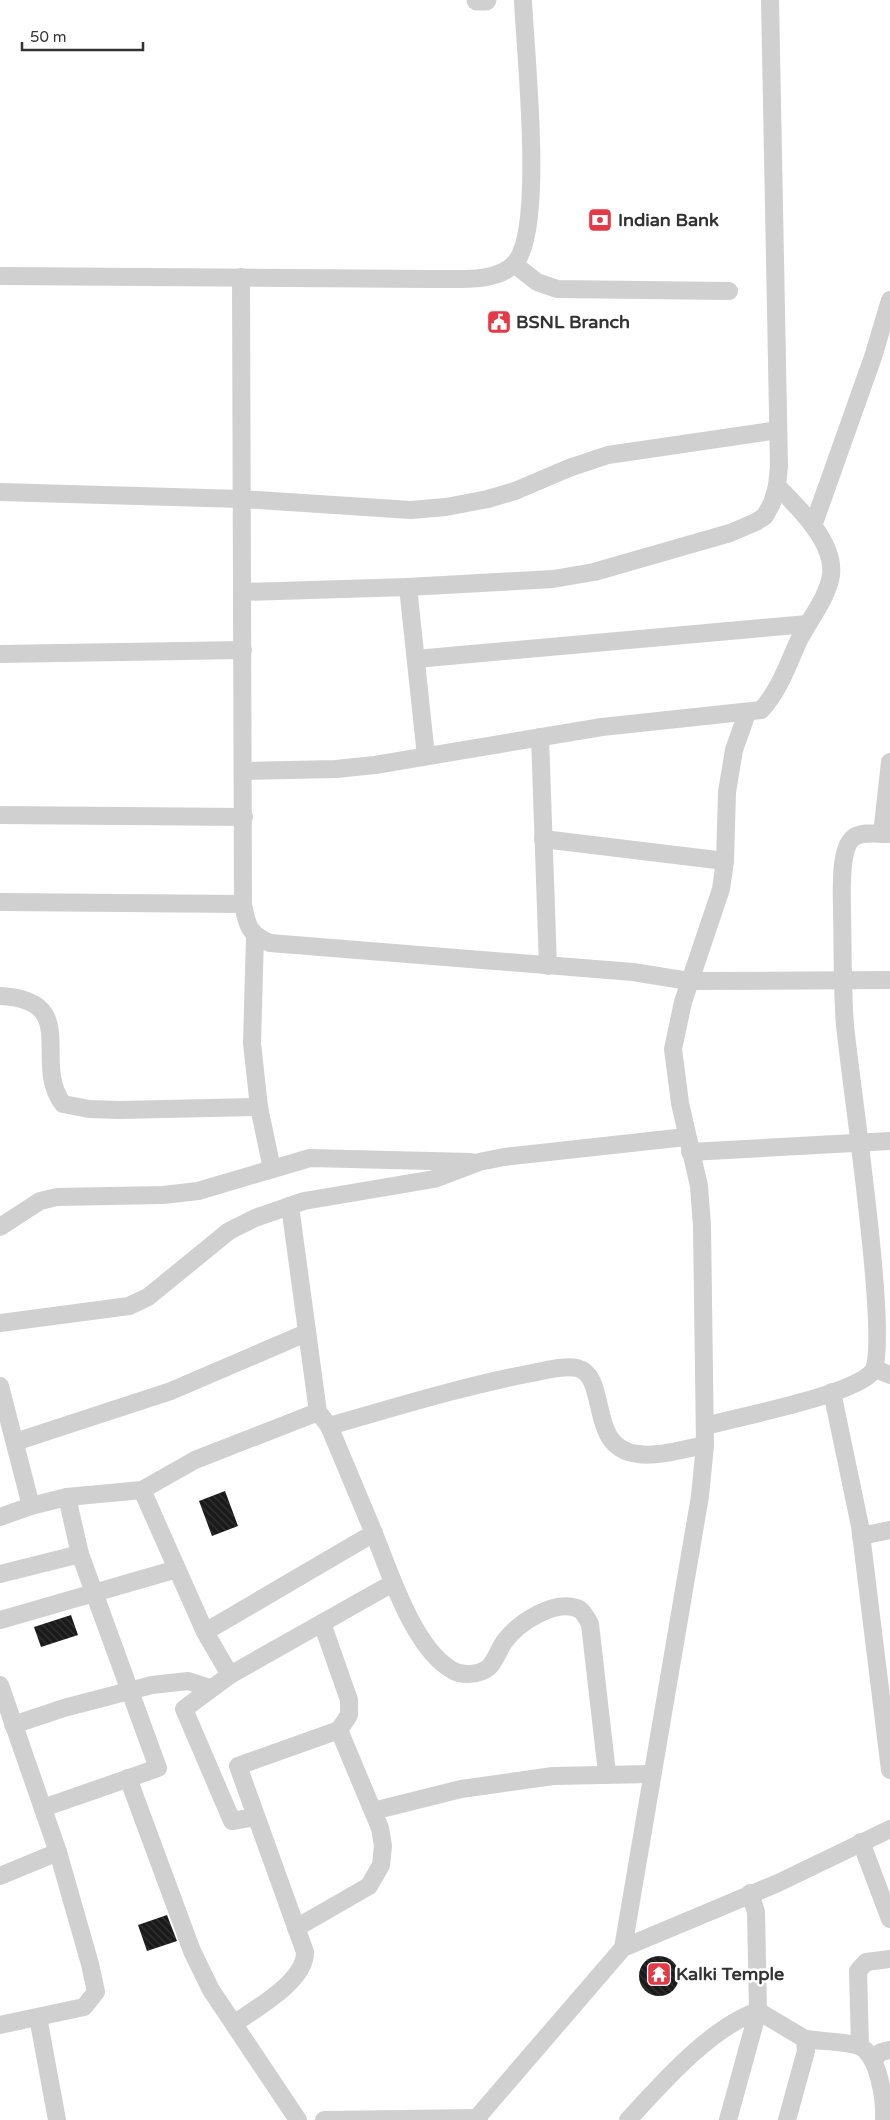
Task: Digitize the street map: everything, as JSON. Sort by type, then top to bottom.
[{"type":"street","points":[[477,0],[486,0]]},
{"type":"street","points":[[0,276],[450,279],[496,276],[514,264],[525,248],[530,215],[532,172],[523,0]]},
{"type":"street","points":[[242,592],[408,587],[553,579],[594,572],[730,533],[765,516],[772,503],[777,486],[778,430],[770,0]]},
{"type":"street","points":[[514,264],[537,282],[557,289],[729,291]]},
{"type":"street","points":[[241,277],[243,904],[247,924],[255,937],[252,1043],[259,1107],[272,1168]]},
{"type":"street","points":[[813,526],[890,300]]},
{"type":"street","points":[[0,492],[241,499],[411,510],[446,508],[515,491],[569,468],[608,456],[778,430]]},
{"type":"street","points":[[244,771],[336,769],[375,766],[602,727],[761,710],[769,702],[807,624],[824,594],[831,575],[829,558],[813,526],[797,505],[777,486]]},
{"type":"street","points":[[408,587],[426,756]]},
{"type":"street","points":[[416,659],[807,624]]},
{"type":"street","points":[[0,654],[243,650]]},
{"type":"street","points":[[623,1948],[700,1496],[705,1445],[702,1226],[698,1186],[675,1075],[673,1049],[689,981],[721,889],[725,861],[727,792],[734,750],[747,713]]},
{"type":"street","points":[[540,737],[548,966]]},
{"type":"street","points":[[705,1426],[832,1392],[882,1372],[878,1355],[884,1296],[845,1025],[842,894],[848,844],[859,835],[886,834],[890,762]]},
{"type":"street","points":[[0,815],[244,817]]},
{"type":"street","points":[[543,839],[725,861]]},
{"type":"street","points":[[0,902],[243,904]]},
{"type":"street","points":[[255,937],[270,943],[633,972],[689,981],[890,980]]},
{"type":"street","points":[[0,996],[20,997],[33,1001],[41,1010],[51,1035],[53,1083],[56,1095],[63,1104],[89,1109],[119,1110],[259,1107]]},
{"type":"street","points":[[0,1323],[129,1306],[148,1297],[229,1230],[255,1218],[319,1198],[434,1179],[479,1162],[504,1157],[688,1145],[890,1141]]},
{"type":"street","points":[[0,1227],[40,1201],[58,1196],[163,1195],[198,1191],[227,1185],[272,1168],[310,1158],[479,1162]]},
{"type":"street","points":[[290,1206],[318,1412],[329,1426],[393,1582],[416,1630],[440,1661],[453,1671],[474,1674],[488,1667],[505,1640],[526,1621],[554,1608],[566,1606],[581,1610],[590,1624],[607,1773]]},
{"type":"street","points":[[15,1442],[171,1391],[306,1332]]},
{"type":"street","points":[[329,1426],[499,1379],[558,1368],[577,1368],[586,1373],[595,1390],[606,1434],[618,1448],[638,1454],[705,1445]]},
{"type":"street","points":[[0,1386],[31,1506]]},
{"type":"street","points":[[832,1392],[882,1642],[890,1770]]},
{"type":"street","points":[[0,1517],[31,1506],[67,1497],[142,1490],[195,1460],[318,1412]]},
{"type":"street","points":[[142,1490],[205,1632],[230,1675]]},
{"type":"street","points":[[43,1808],[158,1768],[80,1554],[67,1497]]},
{"type":"street","points":[[861,1536],[890,1530]]},
{"type":"street","points":[[205,1632],[374,1533]]},
{"type":"street","points":[[0,1574],[80,1554]]},
{"type":"street","points":[[0,1620],[177,1569]]},
{"type":"street","points":[[256,1817],[232,1821],[184,1709],[230,1675],[393,1582]]},
{"type":"street","points":[[234,2024],[296,1978],[305,1960],[305,1952],[238,1766],[339,1730],[349,1715],[349,1700],[322,1624]]},
{"type":"street","points":[[13,1725],[131,1690],[188,1681],[210,1688]]},
{"type":"street","points":[[0,1685],[58,1852],[90,1964],[96,1992],[84,2007],[0,2025]]},
{"type":"street","points":[[296,1928],[369,1886],[377,1876],[382,1865],[383,1846],[373,1811],[339,1730]]},
{"type":"street","points":[[373,1811],[461,1789],[553,1776],[607,1773],[652,1774]]},
{"type":"street","points":[[128,1778],[192,1951],[210,1990],[298,2120]]},
{"type":"street","points":[[324,2120],[477,2119],[623,1948],[778,1882],[890,1829]]},
{"type":"street","points":[[861,1842],[890,1919]]},
{"type":"street","points":[[0,1876],[58,1852]]},
{"type":"street","points":[[728,2120],[758,2011],[756,1912],[750,1893]]},
{"type":"street","points":[[860,2046],[858,1971],[866,1962],[890,1959]]},
{"type":"street","points":[[628,2120],[724,2027],[740,2017],[758,2011],[806,2039],[860,2046],[874,2059],[886,2112]]},
{"type":"street","points":[[38,2017],[57,2120]]},
{"type":"street","points":[[787,2120],[806,2051],[806,2039]]},
{"type":"street","points":[[874,2059],[881,2052],[890,2050]]},
{"type":"building","points":[[225,1491],[238,1526],[212,1536],[199,1501]]},
{"type":"building","points":[[71,1615],[78,1635],[41,1647],[34,1627]]},
{"type":"building","points":[[167,1915],[177,1941],[147,1951],[138,1925]]},
{"type":"building","name":"Kalki Temple","points":[[659,1956],[673,1962],[679,1976],[673,1990],[659,1996],[645,1990],[639,1976],[645,1962]]},
{"type":"place","name":"Indian Bank","points":[[600,220]]},
{"type":"place","name":"BSNL Branch","points":[[499,322]]},
{"type":"place","name":"Kalki Temple","points":[[659,1974]]}]
